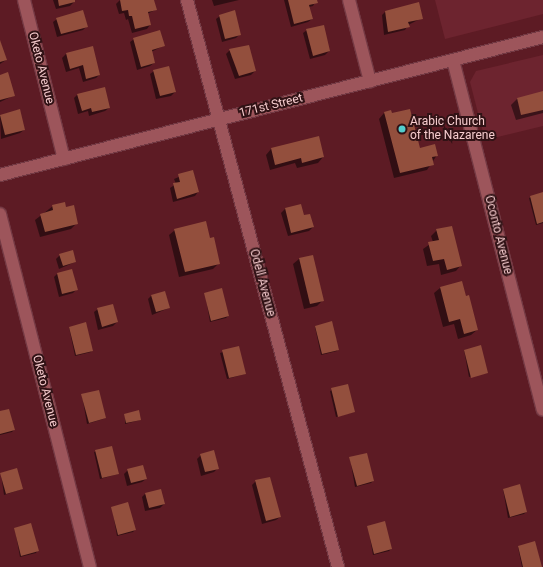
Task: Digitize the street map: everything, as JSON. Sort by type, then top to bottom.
[{"type":"street","name":"Oketo Avenue","points":[[24,0],[64,159]]},
{"type":"street","name":"Odell Avenue","points":[[186,0],[338,567]]},
{"type":"street","points":[[349,0],[370,81]]},
{"type":"street","name":"171st Street","points":[[0,175],[543,37]]},
{"type":"street","name":"Oconto Avenue","points":[[453,60],[543,410]]},
{"type":"street","name":"Oketo Avenue","points":[[0,214],[90,567]]},
{"type":"shaded area","points":[[435,0],[543,0],[543,14],[445,39]]},
{"type":"shaded area","points":[[543,55],[543,126],[485,140],[470,82],[476,71]]},
{"type":"building","points":[[58,0],[75,0],[75,2],[59,6]]},
{"type":"building","points":[[120,0],[154,0],[157,10],[148,12],[151,25],[135,29],[132,16],[129,16],[128,10],[122,11]]},
{"type":"building","points":[[288,0],[317,0],[318,3],[309,5],[313,19],[294,24]]},
{"type":"building","points":[[419,2],[423,19],[408,22],[410,27],[388,32],[385,11]]},
{"type":"building","points":[[83,10],[88,27],[61,34],[56,18]]},
{"type":"building","points":[[235,10],[241,35],[225,39],[219,15]]},
{"type":"building","points":[[324,25],[330,51],[313,56],[306,29]]},
{"type":"building","points":[[160,30],[165,46],[152,50],[155,63],[141,67],[133,38]]},
{"type":"building","points":[[0,40],[7,60],[0,62]]},
{"type":"building","points":[[249,45],[256,71],[239,76],[229,49]]},
{"type":"building","points":[[93,46],[100,75],[86,79],[83,65],[70,69],[66,53]]},
{"type":"building","points":[[169,66],[176,92],[160,96],[153,70]]},
{"type":"building","points":[[8,72],[15,96],[0,100],[0,75]]},
{"type":"building","points":[[105,87],[110,108],[92,112],[91,108],[82,111],[77,94]]},
{"type":"building","points":[[543,91],[543,110],[521,115],[517,98]]},
{"type":"building","points":[[20,109],[25,130],[5,135],[0,115]]},
{"type":"building","name":"Arabic Church of the Nazarene","points":[[410,109],[420,148],[435,144],[438,156],[432,157],[434,165],[400,173],[384,112],[391,110],[392,113]]},
{"type":"building","points":[[319,136],[324,157],[302,163],[301,158],[275,165],[271,148]]},
{"type":"building","points":[[193,170],[199,192],[177,199],[173,183],[180,182],[178,174]]},
{"type":"building","points":[[543,192],[543,222],[537,224],[530,196]]},
{"type":"building","points":[[65,202],[66,207],[74,205],[78,224],[45,232],[40,214],[53,210],[52,205]]},
{"type":"building","points":[[301,204],[304,215],[310,214],[314,227],[291,233],[285,208]]},
{"type":"building","points":[[206,221],[210,238],[214,237],[220,264],[185,272],[174,229]]},
{"type":"building","points":[[452,226],[462,266],[447,270],[444,259],[433,261],[428,242],[439,240],[436,229]]},
{"type":"building","points":[[73,250],[76,262],[63,266],[59,254]]},
{"type":"building","points":[[313,255],[324,301],[310,304],[299,258]]},
{"type":"building","points":[[72,269],[78,290],[62,294],[57,273]]},
{"type":"building","points":[[462,281],[466,296],[469,295],[478,330],[464,334],[460,319],[449,322],[440,287]]},
{"type":"building","points":[[222,288],[229,316],[211,321],[204,293]]},
{"type":"building","points":[[165,291],[170,308],[156,312],[151,295]]},
{"type":"building","points":[[113,304],[118,322],[102,327],[97,308]]},
{"type":"building","points":[[332,321],[339,350],[322,354],[315,326]]},
{"type":"building","points":[[86,322],[93,351],[76,355],[69,327]]},
{"type":"building","points":[[481,345],[488,373],[471,378],[464,350]]},
{"type":"building","points":[[239,346],[246,374],[229,378],[222,350]]},
{"type":"building","points":[[348,384],[355,412],[338,417],[331,388]]},
{"type":"building","points":[[99,390],[106,418],[89,423],[81,394]]},
{"type":"building","points":[[9,409],[15,430],[0,434],[0,411]]},
{"type":"building","points":[[139,410],[141,420],[126,423],[124,414]]},
{"type":"building","points":[[112,446],[119,474],[102,478],[95,450]]},
{"type":"building","points":[[214,450],[219,469],[205,472],[200,454]]},
{"type":"building","points":[[367,453],[374,481],[357,486],[349,457]]},
{"type":"building","points":[[143,465],[147,479],[131,483],[127,469]]},
{"type":"building","points":[[17,468],[23,489],[6,494],[0,473]]},
{"type":"building","points":[[270,477],[281,517],[266,521],[255,480]]},
{"type":"building","points":[[520,484],[527,512],[510,517],[503,489]]},
{"type":"building","points":[[161,489],[165,504],[149,508],[145,493]]},
{"type":"building","points":[[128,502],[136,530],[118,535],[111,507]]},
{"type":"building","points":[[385,521],[392,549],[374,554],[367,526]]},
{"type":"building","points":[[31,523],[39,551],[21,556],[14,528]]},
{"type":"building","points":[[535,541],[542,567],[523,567],[518,546]]},
{"type":"place","name":"Arabic Church of the Nazarene","points":[[402,129]]}]
